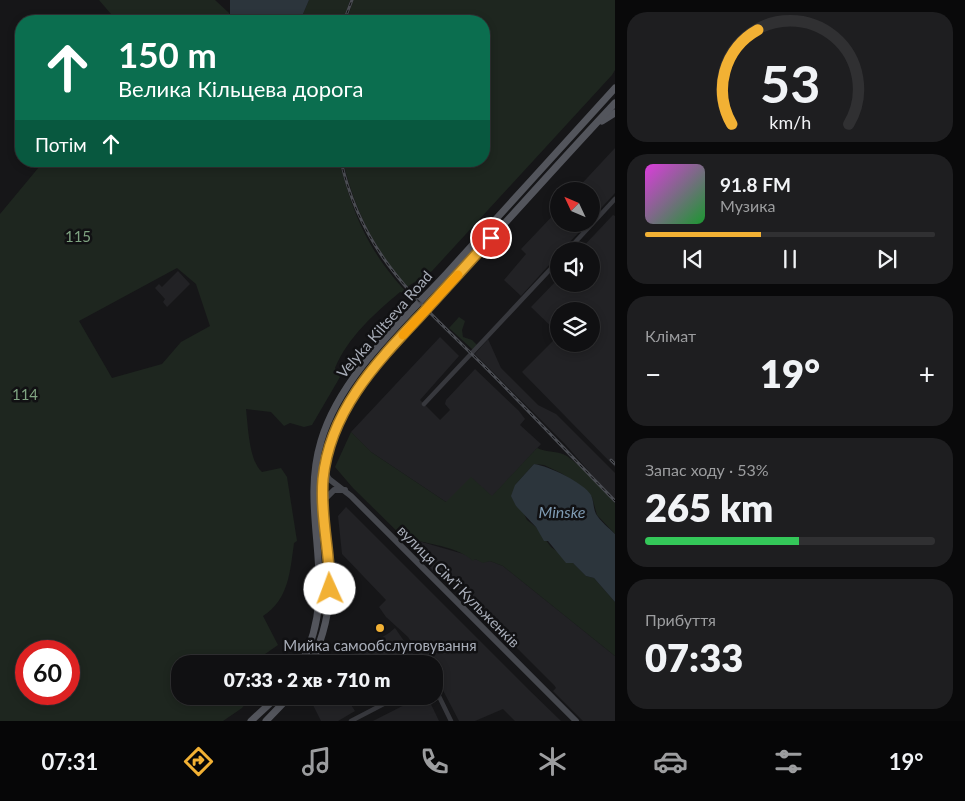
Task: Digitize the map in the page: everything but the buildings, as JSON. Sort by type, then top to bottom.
[{"type":"main road","points":[[607,97],[615,83]]},
{"type":"main road","name":"Velyka Kiltseva Road","points":[[305,655],[312,637],[319,607],[320,569],[313,496],[314,474],[320,443],[328,421],[341,396],[362,367],[615,88]]},
{"type":"main road","name":"Velyka Kiltseva Road","points":[[323,503],[324,470],[332,438],[348,404],[360,385],[615,103]]},
{"type":"main road","points":[[591,129],[615,113]]},
{"type":"main road","name":"вулиця Сімʼї Кульженків","points":[[324,470],[329,479],[346,491],[576,721]]},
{"type":"main road","points":[[314,655],[324,631],[330,589],[323,503],[334,490],[346,491]]},
{"type":"main road","points":[[251,721],[268,705]]},
{"type":"main road","points":[[266,721],[281,705]]},
{"type":"street","points":[[576,242],[614,202]]},
{"type":"street","points":[[424,404],[550,270]]},
{"type":"street","points":[[443,704],[452,721]]},
{"type":"street","points":[[351,721],[382,705]]},
{"type":"shaded area","points":[[615,148],[615,193],[600,209],[600,182],[583,182]]},
{"type":"shaded area","points":[[613,215],[615,216],[615,467],[522,372],[550,344],[550,352],[600,352],[600,302],[550,302],[550,325],[531,307],[550,287],[550,292],[600,292],[600,242],[588,242],[597,232],[600,232],[600,229]]},
{"type":"shaded area","points":[[550,218],[550,232],[579,232],[570,242],[550,242],[550,264],[521,296],[504,280],[526,254],[521,249]]},
{"type":"shaded area","points":[[178,271],[190,284],[167,307],[163,302],[165,299],[155,288],[159,284],[162,287]]},
{"type":"shaded area","points":[[440,337],[459,356],[420,400],[440,420],[450,410],[445,404],[446,400],[475,369],[519,411],[525,419],[520,425],[541,444],[492,497],[446,502],[371,452],[351,432]]},
{"type":"shaded area","points":[[488,339],[501,368],[538,405],[556,414],[615,473],[615,501],[564,443],[475,354]]},
{"type":"shaded area","points":[[346,507],[561,721],[515,721],[503,709],[475,721],[459,721],[443,690],[443,655],[419,655],[408,637],[386,617],[379,607],[386,600],[342,554],[338,516]]},
{"type":"shaded area","points":[[415,540],[467,555],[473,560],[490,561],[503,566],[615,656],[615,721],[583,721],[553,691],[556,688],[554,685],[444,575],[440,578],[409,546]]},
{"type":"shaded area","points":[[395,628],[414,655],[352,655]]},
{"type":"shaded area","points":[[313,705],[351,705],[355,711],[338,721],[321,721]]},
{"type":"shaded area","points":[[404,705],[431,705],[439,721],[373,721]]},
{"type":"green space","points":[[99,0],[215,0],[229,15],[112,15]]},
{"type":"green space","points":[[309,0],[350,0],[345,15],[303,15]]},
{"type":"green space","points":[[353,0],[615,0],[615,70],[612,75],[432,271],[407,287],[385,258],[367,228],[353,196],[345,167],[490,167],[490,15],[349,15]]},
{"type":"green space","points":[[39,167],[341,167],[357,217],[373,249],[410,296],[400,292],[354,336],[335,368],[340,377],[312,425],[304,427],[290,423],[284,426],[271,412],[246,409],[250,443],[254,460],[258,467],[262,472],[281,468],[287,477],[297,541],[294,543],[287,584],[283,593],[272,609],[263,616],[278,645],[264,655],[171,655],[171,705],[244,705],[223,721],[0,721],[0,214]],"holes":[[[177,268],[196,284],[210,326],[181,342],[162,364],[112,378],[79,321]]]},
{"type":"green space","points":[[459,317],[465,321],[462,330],[463,337],[472,340],[477,345],[473,350],[449,328]]},
{"type":"green space","points":[[351,432],[371,452],[446,502],[471,477],[492,496],[537,448],[563,454],[574,461],[615,503],[615,534],[597,515],[592,497],[581,486],[544,465],[534,464],[515,485],[516,506],[522,510],[527,520],[536,527],[551,547],[573,563],[586,576],[594,578],[615,602],[615,656],[503,566],[490,561],[483,563],[475,559],[473,561],[467,556],[437,545],[415,540],[411,545],[353,488],[335,467]]},
{"type":"water","points":[[230,0],[309,0],[303,15],[230,15]]},
{"type":"water","name":"Minske","points":[[534,464],[566,476],[587,490],[592,497],[596,514],[615,534],[615,602],[594,578],[586,576],[573,563],[566,563],[548,541],[544,541],[536,527],[516,506],[511,496],[515,485]]},
{"type":"railway","points":[[346,15],[352,0]]},
{"type":"railway","points":[[343,167],[350,194],[363,224],[378,250],[396,274],[436,319],[615,501]]},
{"type":"railway","points":[[611,460],[615,464]]},
{"type":"slow traffic","points":[[403,335],[458,275]]},
{"type":"place","name":"Мийка самообслуговування","points":[[380,628]]},
{"type":"route","points":[[330,589],[323,481],[328,450],[336,426],[360,385],[371,371],[491,238]]},
{"type":"park label","name":"115","points":[[78,236]]},
{"type":"park label","name":"114","points":[[25,394]]}]
